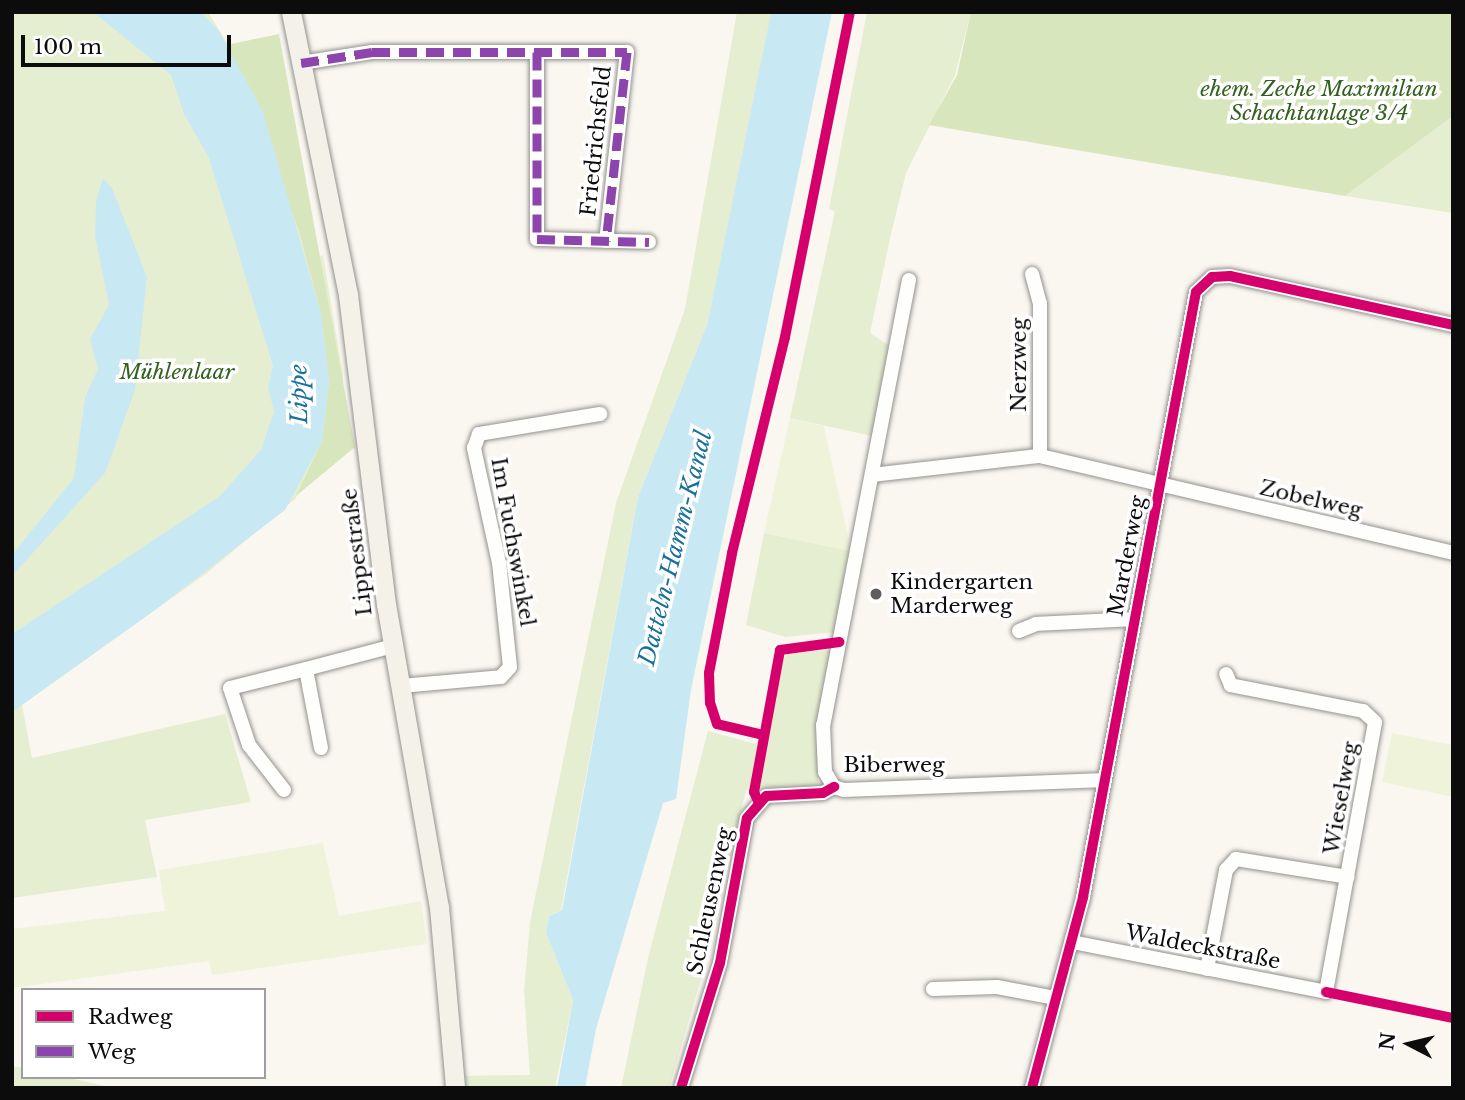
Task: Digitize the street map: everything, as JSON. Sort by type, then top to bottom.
[{"type":"main road","name":"Lippestraße","points":[[291,12],[348,295],[393,646],[444,943],[455,1088]]},
{"type":"street","name":"Friedrichsfeld","points":[[302,63],[372,52],[627,52],[606,241]]},
{"type":"street","name":"Friedrichsfeld","points":[[537,52],[537,239],[649,242]]},
{"type":"street","name":"Nerzweg","points":[[1032,274],[1040,303],[1040,456]]},
{"type":"street","name":"Marderweg","points":[[1032,1088],[1072,942],[1196,292],[1212,277],[1230,276],[1453,325]]},
{"type":"street","name":"Biberweg","points":[[909,280],[822,725],[825,772],[834,787],[1105,780]]},
{"type":"street","name":"Im Fuchswinkel","points":[[401,686],[501,677],[510,667],[499,563],[474,448],[479,433],[600,414]]},
{"type":"street","points":[[872,475],[1040,456],[1160,486]]},
{"type":"street","name":"Zobelweg","points":[[1160,486],[1453,553]]},
{"type":"street","name":"Marderweg","points":[[1019,631],[1036,624],[1134,619]]},
{"type":"street","points":[[284,790],[249,746],[230,688],[393,646]]},
{"type":"street","points":[[306,669],[321,748]]},
{"type":"street","name":"Wieselweg","points":[[1226,674],[1231,685],[1363,711],[1373,718],[1376,727],[1326,992]]},
{"type":"street","name":"Schleusenweg","points":[[681,1088],[720,963],[747,818],[766,796],[823,793],[834,787]]},
{"type":"street","name":"Wieselweg","points":[[1208,969],[1226,870],[1236,859],[1348,877]]},
{"type":"street","name":"Waldeckstraße","points":[[1072,942],[1326,992]]},
{"type":"street","points":[[933,989],[997,987],[1056,998]]},
{"type":"green space","name":"Mühlenlaar","points":[[12,12],[208,12],[260,97],[315,259],[323,255],[343,375],[342,429],[295,499],[207,573],[22,705],[32,758],[225,714],[251,802],[145,820],[157,877],[12,898]]},
{"type":"green space","points":[[737,12],[771,12],[723,255],[708,322],[638,497],[561,910],[549,916],[546,933],[573,1000],[555,1088],[456,1088],[456,1076],[530,1075],[524,991],[530,922],[616,503],[685,309]]},
{"type":"green space","points":[[867,12],[971,12],[955,75],[906,173],[891,234],[870,333],[890,346],[872,436],[790,418],[835,211],[829,209]]},
{"type":"green space","name":"ehem. Zeche Maximilian Schachtanlage 3/4","points":[[971,12],[1453,12],[1453,116],[1345,196],[929,125],[957,75]]},
{"type":"green space","points":[[279,34],[355,447],[296,496],[322,441],[329,381],[321,313],[299,231],[226,45]]},
{"type":"green space","points":[[1453,116],[1453,213],[1345,196]]},
{"type":"green space","points":[[790,418],[824,426],[851,551],[764,533]]},
{"type":"green space","points":[[764,533],[851,551],[835,632],[785,637],[746,625]]},
{"type":"green space","points":[[827,650],[831,653],[818,725],[818,786],[746,790],[709,952],[669,1088],[621,1088],[648,958],[708,731],[756,744],[786,654]]},
{"type":"green space","points":[[1392,733],[1453,745],[1453,797],[1382,782]]},
{"type":"green space","points":[[323,843],[339,916],[421,901],[427,944],[212,975],[209,961],[12,988],[12,929],[165,911],[159,870]]},
{"type":"green space","points":[[12,1066],[21,1068],[21,1079],[74,1079],[114,1088],[12,1088]]},
{"type":"water","name":"Lippe","points":[[93,12],[201,12],[219,31],[263,112],[321,313],[329,381],[322,441],[285,510],[155,610],[12,712],[12,634],[220,496],[261,450],[274,412],[268,387],[273,366],[209,158],[184,114],[171,75]]},
{"type":"water","name":"Datteln-Hamm-Kanal","points":[[771,12],[832,12],[691,690],[676,799],[663,803],[596,1029],[585,1088],[557,1088],[573,1000],[546,933],[549,916],[562,910],[638,497],[708,322]]},
{"type":"water","points":[[103,178],[112,188],[147,277],[135,390],[105,473],[12,576],[12,555],[74,478],[85,397],[98,369],[90,339],[109,305],[95,236],[96,201]]},
{"type":"marked path","points":[[301,63],[372,52],[627,52],[606,241]]},
{"type":"marked path","points":[[537,52],[537,239],[649,242]]},
{"type":"cycle path","points":[[763,735],[717,724],[710,703],[709,673],[732,553],[785,337],[850,12]]},
{"type":"cycle path","points":[[1032,1088],[1083,897],[1196,292],[1212,277],[1230,276],[1453,325]]},
{"type":"cycle path","points":[[758,801],[754,792],[780,650],[839,642]]},
{"type":"cycle path","points":[[681,1088],[720,963],[747,818],[766,796],[823,793],[834,787]]},
{"type":"cycle path","points":[[1326,992],[1453,1018]]},
{"type":"place","name":"Kindergarten Marderweg","points":[[876,594]]}]
